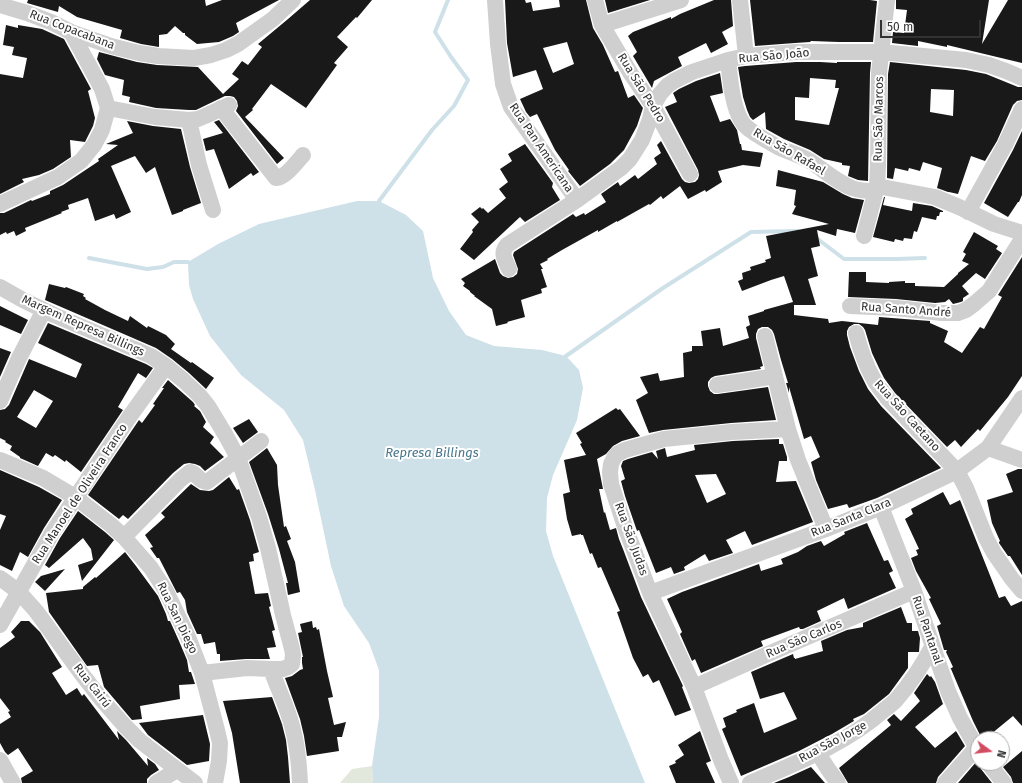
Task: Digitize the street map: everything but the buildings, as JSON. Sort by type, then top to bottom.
[{"type":"street","name":"Rua Copacabana","points":[[2,3],[51,22],[71,32],[111,46],[158,56],[194,58],[212,55],[238,44],[273,19],[293,0]]},
{"type":"street","name":"Rua Pan Americana","points":[[495,0],[503,84],[511,107],[577,200]]},
{"type":"street","name":"Rua São Pedro","points":[[595,0],[602,25],[631,74],[653,106],[690,174]]},
{"type":"street","points":[[602,25],[680,0]]},
{"type":"street","points":[[740,0],[746,56]]},
{"type":"street","name":"Rua São Marcos","points":[[864,236],[876,189],[878,166],[879,73],[887,0]]},
{"type":"street","points":[[0,204],[58,177],[81,161],[94,145],[102,130],[108,108],[102,89],[71,32]]},
{"type":"street","name":"Rua São João","points":[[509,269],[503,257],[504,250],[508,245],[577,200],[621,168],[630,159],[642,140],[653,106],[660,94],[674,81],[692,72],[728,60],[746,56],[796,52],[881,52],[966,60],[1006,70],[1022,78]]},
{"type":"street","name":"Rua São Rafael","points":[[728,60],[736,110],[740,119],[750,130],[767,141],[801,156],[835,179],[852,188],[862,190],[876,189],[930,196],[945,201],[994,224],[1022,233]]},
{"type":"street","points":[[108,108],[155,117],[189,120],[205,116],[225,107],[276,178],[279,178],[286,173],[303,155]]},
{"type":"street","points":[[968,212],[1005,145],[1022,109]]},
{"type":"street","points":[[189,120],[199,165],[213,210]]},
{"type":"street","name":"Rua Santo André","points":[[850,306],[942,313],[958,313],[966,310],[989,291],[1022,239]]},
{"type":"street","name":"Margem Represa Billings","points":[[0,287],[44,310],[146,354],[166,366],[200,396],[208,406],[238,458],[259,517],[292,649],[292,664],[282,669],[271,669]]},
{"type":"street","points":[[0,401],[19,358],[44,310]]},
{"type":"street","name":"Rua São Caetano","points":[[856,332],[872,378],[879,388],[957,471],[966,488],[986,538],[994,553],[1022,591]]},
{"type":"street","points":[[764,336],[788,429],[798,460],[826,529]]},
{"type":"street","name":"Rua Manoel de Oliveira Franco","points":[[0,625],[52,533],[75,497],[166,366]]},
{"type":"street","points":[[717,385],[738,383],[775,376]]},
{"type":"street","name":"Rua Santa Clara","points":[[650,593],[826,529],[881,507],[957,471],[988,448],[1022,398]]},
{"type":"street","name":"Rua São Judas","points":[[731,783],[694,687],[650,593],[624,524],[611,484],[611,464],[618,454],[625,450],[664,439],[732,432],[788,429]]},
{"type":"street","points":[[124,537],[168,491],[188,473],[193,473],[202,481],[207,482],[261,441]]},
{"type":"street","points":[[988,448],[1022,460]]},
{"type":"street","name":"Rua San Diego","points":[[0,460],[43,478],[75,497],[124,537],[151,568],[166,591],[188,637],[202,673],[220,743],[219,761],[214,783]]},
{"type":"street","name":"Rua Pantanal","points":[[881,507],[914,592],[948,690],[970,736]]},
{"type":"street","name":"Rua Cairú","points":[[0,578],[19,592],[36,611],[81,673],[124,725],[140,741],[195,783]]},
{"type":"street","name":"Rua São Carlos","points":[[694,687],[914,592]]},
{"type":"street","name":"Rua São Jorge","points":[[750,783],[818,753],[851,736],[872,721],[895,701],[910,682],[932,647]]},
{"type":"street","points":[[202,673],[247,668],[271,669],[293,730],[300,783]]},
{"type":"street","points":[[818,753],[838,783]]},
{"type":"street","points":[[945,783],[970,756]]},
{"type":"street","points":[[0,760],[13,783]]},
{"type":"street","points":[[156,783],[177,770]]},
{"type":"street","points":[[994,771],[1004,783]]},
{"type":"shaded area","points":[[372,766],[373,783],[340,783],[352,769]]},
{"type":"water","name":"Represa Billings","points":[[357,201],[379,201],[406,215],[423,231],[433,278],[449,311],[466,335],[494,346],[542,350],[566,356],[579,370],[583,388],[577,420],[553,475],[547,498],[546,531],[553,556],[645,783],[373,783],[372,766],[379,717],[379,670],[369,643],[344,606],[331,566],[303,440],[284,410],[241,375],[210,336],[193,299],[189,285],[188,262],[218,244],[259,224]]},
{"type":"waterway","points":[[379,201],[432,130],[454,106],[468,80],[435,32],[448,0]]},
{"type":"waterway","points":[[566,356],[663,288],[751,232],[798,231]]},
{"type":"waterway","points":[[815,237],[844,259],[925,258]]},
{"type":"waterway","points":[[89,258],[147,269],[163,267],[174,262],[188,262]]}]
